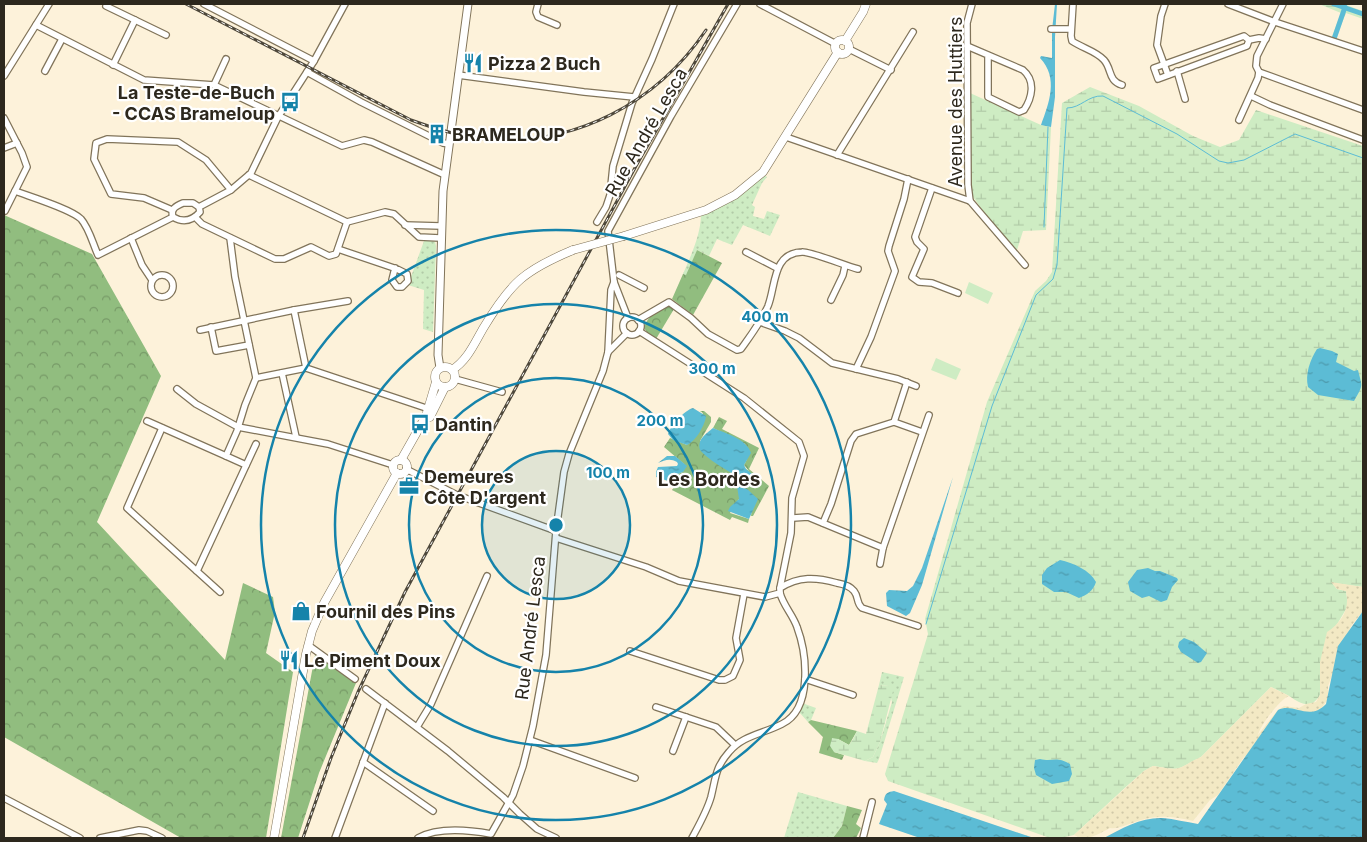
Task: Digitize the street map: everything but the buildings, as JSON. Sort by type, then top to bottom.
[{"type":"main road","points":[[837,48],[844,53],[866,4]]},
{"type":"main road","points":[[452,370],[464,361],[500,301],[514,284],[528,272],[545,262],[573,250],[706,210],[735,195],[763,172],[786,137],[841,40],[847,45]]},
{"type":"main road","points":[[397,473],[401,474],[429,410],[436,382],[436,373],[440,368],[446,367],[452,370],[455,379],[450,386],[445,387],[436,382]]},
{"type":"main road","points":[[404,464],[427,424],[445,387]]},
{"type":"main road","points":[[397,473],[393,465],[396,462],[404,464]]},
{"type":"main road","points":[[274,838],[308,645],[314,625],[324,603],[397,473]]},
{"type":"street","points":[[4,76],[49,4]]},
{"type":"street","points":[[204,4],[314,61]]},
{"type":"street","points":[[199,206],[231,190],[249,176],[278,117],[314,61],[345,4]]},
{"type":"street","points":[[440,368],[438,355],[442,243],[440,238],[448,144],[468,4]]},
{"type":"street","points":[[538,4],[536,12],[538,18],[557,25]]},
{"type":"street","points":[[597,222],[606,207],[610,195],[613,166],[634,97],[652,59],[674,4]]},
{"type":"street","name":"Rue André Lesca","points":[[628,318],[614,282],[608,231],[671,116],[737,4]]},
{"type":"street","points":[[760,4],[793,21],[837,48]]},
{"type":"street","name":"Avenue des Huttiers","points":[[970,201],[968,186],[967,23],[972,4]]},
{"type":"street","points":[[1073,4],[1072,41],[1106,61],[1112,79],[1122,85]]},
{"type":"street","points":[[1165,4],[1161,16],[1157,45],[1168,75]]},
{"type":"street","points":[[1228,4],[1275,22],[1363,51]]},
{"type":"street","points":[[1239,120],[1258,78],[1259,72],[1256,60],[1283,4]]},
{"type":"street","points":[[106,6],[166,35]]},
{"type":"street","points":[[113,65],[135,20]]},
{"type":"street","points":[[36,25],[144,80],[214,85],[342,146],[364,140],[372,142],[445,175]]},
{"type":"street","points":[[1051,28],[1071,29]]},
{"type":"street","points":[[837,154],[913,32]]},
{"type":"street","points":[[1249,40],[1247,46],[1158,78],[1154,68],[1244,36],[1249,40],[1266,39]]},
{"type":"street","points":[[44,71],[62,39]]},
{"type":"street","points":[[847,45],[891,70]]},
{"type":"street","points":[[967,46],[988,55],[1023,70],[1027,74],[1032,87],[1030,102],[1024,110],[1019,112],[988,97],[988,55]]},
{"type":"street","points":[[214,85],[226,60]]},
{"type":"street","points":[[307,72],[361,102],[448,144]]},
{"type":"street","points":[[1177,72],[1185,99]]},
{"type":"street","points":[[1259,72],[1363,110]]},
{"type":"street","points":[[458,75],[557,89],[634,97]]},
{"type":"street","points":[[1251,96],[1363,140]]},
{"type":"street","points":[[4,118],[27,166],[6,211]]},
{"type":"street","points":[[786,137],[970,201],[1025,265]]},
{"type":"street","points":[[199,206],[200,212],[195,217],[181,221],[144,198],[112,194],[94,159],[96,143],[106,139],[178,142],[206,160],[231,190]]},
{"type":"street","points":[[4,148],[17,144]]},
{"type":"street","points":[[249,176],[346,222],[385,212],[394,214],[419,237],[440,238]]},
{"type":"street","points":[[856,369],[871,337],[895,272],[888,251],[908,179]]},
{"type":"street","points":[[932,188],[915,237],[924,249],[912,277],[919,282],[932,282],[958,293]]},
{"type":"street","points":[[15,191],[80,218],[98,255],[172,214],[176,206],[183,203],[193,203],[199,206]]},
{"type":"street","points":[[195,217],[202,224],[276,259],[284,259],[311,247],[329,256],[336,254],[346,222]]},
{"type":"street","points":[[405,225],[441,226]]},
{"type":"street","points":[[131,238],[142,265],[152,280]]},
{"type":"street","points":[[226,456],[256,378],[235,277],[230,238]]},
{"type":"street","points":[[338,249],[395,268]]},
{"type":"street","points":[[623,326],[628,318],[638,320],[669,302],[691,318],[708,334],[737,350],[742,349],[760,322],[769,303],[777,268],[787,256],[803,251],[858,269]]},
{"type":"street","points":[[746,252],[777,268]]},
{"type":"street","points":[[831,300],[843,275],[845,266]]},
{"type":"street","points":[[619,275],[644,288]]},
{"type":"street","name":"Rue André Lesca","points":[[418,838],[438,832],[479,832],[490,836],[509,803],[520,778],[530,740],[546,655],[556,534],[564,472],[569,454],[603,371],[608,352],[611,290],[614,282]]},
{"type":"street","points":[[200,330],[294,310],[348,301]]},
{"type":"street","points":[[294,310],[306,368]]},
{"type":"street","points":[[638,320],[639,331]]},
{"type":"street","points":[[760,322],[799,338],[828,361],[916,386]]},
{"type":"street","points":[[609,324],[623,326]]},
{"type":"street","points":[[623,326],[627,333],[634,334],[639,331]]},
{"type":"street","points":[[211,328],[216,351],[249,344]]},
{"type":"street","points":[[639,331],[744,398],[799,442],[804,456],[792,498],[793,518],[780,590],[804,650],[805,679],[800,704],[793,716],[782,724],[751,735],[735,745],[721,762],[716,770],[704,816],[692,838]]},
{"type":"street","name":"Rue André Lesca","points":[[608,352],[627,333]]},
{"type":"street","points":[[256,378],[306,368],[429,410]]},
{"type":"street","points":[[282,373],[296,437]]},
{"type":"street","points":[[455,379],[502,392]]},
{"type":"street","points":[[894,422],[907,382]]},
{"type":"street","points":[[177,389],[196,404],[238,427],[335,445],[393,465]]},
{"type":"street","points":[[880,564],[883,548],[929,415]]},
{"type":"street","points":[[148,421],[246,466]]},
{"type":"street","points":[[823,523],[851,441],[856,434],[894,422],[922,432]]},
{"type":"street","points":[[162,428],[127,508],[220,592]]},
{"type":"street","points":[[197,571],[256,444]]},
{"type":"street","points":[[404,464],[457,495],[679,581],[765,597],[796,580],[806,578],[826,580],[847,585],[856,593],[857,604],[862,608],[918,626]]},
{"type":"street","points":[[793,518],[808,517],[883,548]]},
{"type":"street","points":[[418,727],[431,704],[487,576]]},
{"type":"street","points":[[630,651],[719,680],[729,679],[736,672],[740,660],[736,638],[744,594]]},
{"type":"street","points":[[308,645],[354,679]]},
{"type":"street","points":[[805,679],[853,696]]},
{"type":"street","points":[[366,688],[418,727],[509,803],[537,829],[556,838]]},
{"type":"street","points":[[335,838],[385,703]]},
{"type":"street","points":[[656,707],[716,727],[735,745]]},
{"type":"street","points":[[673,751],[686,717]]},
{"type":"street","points":[[530,740],[635,778]]},
{"type":"street","points":[[363,762],[433,811]]},
{"type":"street","points":[[4,798],[80,838]]},
{"type":"street","points":[[863,838],[872,802]]},
{"type":"street","points":[[100,838],[139,830],[148,831],[162,838]]},
{"type":"green space","points":[[1319,4],[1343,4],[1363,11],[1363,19],[1346,13],[1335,40],[1331,39],[1341,13]]},
{"type":"green space","points":[[1090,87],[1139,106],[1193,136],[1220,147],[1239,140],[1256,110],[1363,146],[1363,587],[1332,583],[1337,589],[1346,591],[1348,606],[1336,626],[1320,695],[1317,700],[1309,704],[1302,703],[1271,687],[1201,757],[1179,768],[1172,769],[1153,766],[1144,771],[1074,835],[1050,838],[888,781],[885,774],[928,634],[925,619],[987,402],[1035,291],[1046,281],[1052,272],[1062,103]]},
{"type":"green space","points":[[970,93],[1041,125],[1051,127],[1046,230],[1023,231],[1017,250],[973,197],[971,185]]},
{"type":"green space","points":[[764,175],[767,177],[762,183],[752,205],[755,207],[753,216],[764,219],[767,211],[780,215],[770,236],[743,225],[732,245],[717,239],[709,256],[697,250],[686,276],[683,274],[697,239],[701,216],[734,198]]},
{"type":"green space","points":[[4,215],[92,254],[161,376],[97,522],[225,660],[243,583],[273,597],[275,612],[266,653],[293,672],[266,838],[181,838],[4,737]]},
{"type":"green space","points":[[432,240],[436,246],[433,332],[423,329],[424,290],[408,285],[424,241]]},
{"type":"green space","points":[[697,250],[722,263],[693,315],[672,299],[683,274],[686,275]]},
{"type":"green space","points":[[969,282],[993,293],[988,304],[965,293]]},
{"type":"green space","points":[[670,306],[674,309],[656,339],[644,328],[646,323],[654,314]]},
{"type":"green space","points":[[936,358],[961,369],[956,380],[931,370]]},
{"type":"green space","points":[[700,411],[704,411],[711,417],[711,422],[700,441],[749,471],[744,465],[747,459],[745,444],[713,428],[719,417],[727,421],[722,429],[759,448],[749,469],[769,486],[753,516],[751,516],[752,508],[739,493],[739,499],[730,513],[749,519],[748,523],[732,517],[730,520],[672,490],[677,484],[683,486],[689,481],[677,480],[672,476],[683,472],[684,464],[664,447],[670,438],[687,445],[703,413]]},
{"type":"green space","points":[[315,655],[356,683],[319,773],[298,838],[281,838]]},
{"type":"green space","points":[[882,672],[904,677],[877,763],[865,761],[873,757],[880,742],[892,702],[888,686],[879,685]]},
{"type":"green space","points":[[879,685],[888,686],[893,691],[880,742],[873,757],[865,761],[834,752],[830,746],[832,738],[849,745],[857,731],[866,734]]},
{"type":"green space","points":[[802,703],[816,708],[811,720],[808,722],[799,712]]},
{"type":"green space","points":[[811,720],[857,731],[849,745],[838,739],[834,752],[844,755],[842,760],[819,753],[823,737],[808,722]]},
{"type":"green space","points":[[798,792],[847,806],[842,826],[833,838],[784,838]]},
{"type":"green space","points":[[847,806],[862,810],[856,824],[861,828],[856,838],[833,838],[842,826]]},
{"type":"sand","points":[[1331,582],[1363,587],[1363,611],[1351,626],[1328,686],[1328,699],[1321,709],[1244,757],[1218,795],[1210,800],[1193,821],[1157,817],[1118,828],[1110,828],[1097,835],[1084,838],[1074,835],[1144,771],[1153,766],[1172,769],[1179,768],[1201,757],[1271,687],[1289,696],[1271,713],[1258,735],[1277,711],[1284,706],[1299,708],[1316,702],[1320,695],[1320,662],[1327,632],[1341,619],[1347,604],[1346,591],[1337,589]]},
{"type":"water","points":[[1055,4],[1057,4],[1055,97],[1051,127],[1041,125],[1051,91],[1051,82],[1046,66],[1040,58],[1041,56],[1052,58],[1052,30]]},
{"type":"water","points":[[1320,348],[1338,354],[1336,362],[1354,371],[1358,370],[1361,386],[1354,401],[1318,395],[1308,387],[1307,377],[1310,362],[1314,353]]},
{"type":"water","points":[[693,408],[706,416],[700,432],[687,445],[673,440],[668,434],[672,427],[682,415]]},
{"type":"water","points":[[713,428],[735,437],[749,448],[751,453],[744,465],[752,474],[750,479],[739,476],[724,468],[700,450],[701,440]]},
{"type":"water","points":[[667,456],[675,456],[687,466],[683,472],[672,476],[674,479],[691,483],[683,486],[656,477],[658,467],[677,466],[677,462],[672,460],[658,463]]},
{"type":"water","points":[[953,477],[922,585],[910,613],[906,616],[887,606],[886,593],[889,590],[907,591],[913,586],[922,568]]},
{"type":"water","points":[[737,486],[747,489],[758,499],[749,519],[728,511],[739,499]]},
{"type":"water","points":[[1060,560],[1081,568],[1090,574],[1096,582],[1085,596],[1079,598],[1066,592],[1054,592],[1042,584],[1042,575],[1047,568]]},
{"type":"water","points":[[1148,568],[1177,578],[1178,580],[1172,587],[1167,600],[1161,602],[1149,596],[1142,598],[1130,591],[1128,582],[1137,570]]},
{"type":"water","points":[[1363,611],[1363,838],[1104,838],[1125,827],[1147,819],[1163,818],[1198,824],[1278,710],[1290,708],[1308,712],[1320,709],[1326,704],[1338,646]]},
{"type":"water","points":[[1184,638],[1194,642],[1207,653],[1201,662],[1198,663],[1181,652],[1178,647],[1179,642]]},
{"type":"water","points":[[1035,760],[1061,760],[1070,764],[1072,774],[1069,781],[1052,784],[1036,775],[1034,768]]},
{"type":"water","points":[[894,791],[1034,838],[920,838],[879,824],[887,804],[884,800],[885,796],[888,792]]},
{"type":"waterway","points":[[1334,4],[1363,14]]},
{"type":"waterway","points":[[1334,39],[1345,7]]},
{"type":"waterway","points":[[926,624],[992,406],[1036,295],[1053,279],[1057,265],[1067,108],[1076,106],[1093,97],[1103,96],[1177,134],[1219,161],[1228,163],[1244,160],[1295,134],[1363,158]]},
{"type":"waterway","points":[[1044,227],[1048,127]]},
{"type":"railway","points":[[186,4],[411,120],[447,132],[485,139],[518,140],[550,136],[581,127],[610,115],[638,99],[663,79],[686,56],[706,30]]},
{"type":"railway","points":[[303,838],[331,758],[358,692],[405,592],[636,166],[728,4]]},
{"type":"place","name":"Pizza 2 Buch","points":[[473,63]]},
{"type":"place","name":"La Teste-de-Buch - CCAS Brameloup","points":[[290,102]]},
{"type":"place","name":"BRAMELOUP","points":[[437,134]]},
{"type":"place","name":"Dantin","points":[[420,424]]},
{"type":"place","name":"Demeures Côte D'argent","points":[[409,486]]},
{"type":"place","name":"Fournil des Pins","points":[[301,611]]},
{"type":"place","name":"Le Piment Doux","points":[[289,660]]},
{"type":"district","name":"Les Bordes","points":[[709,479]]}]
